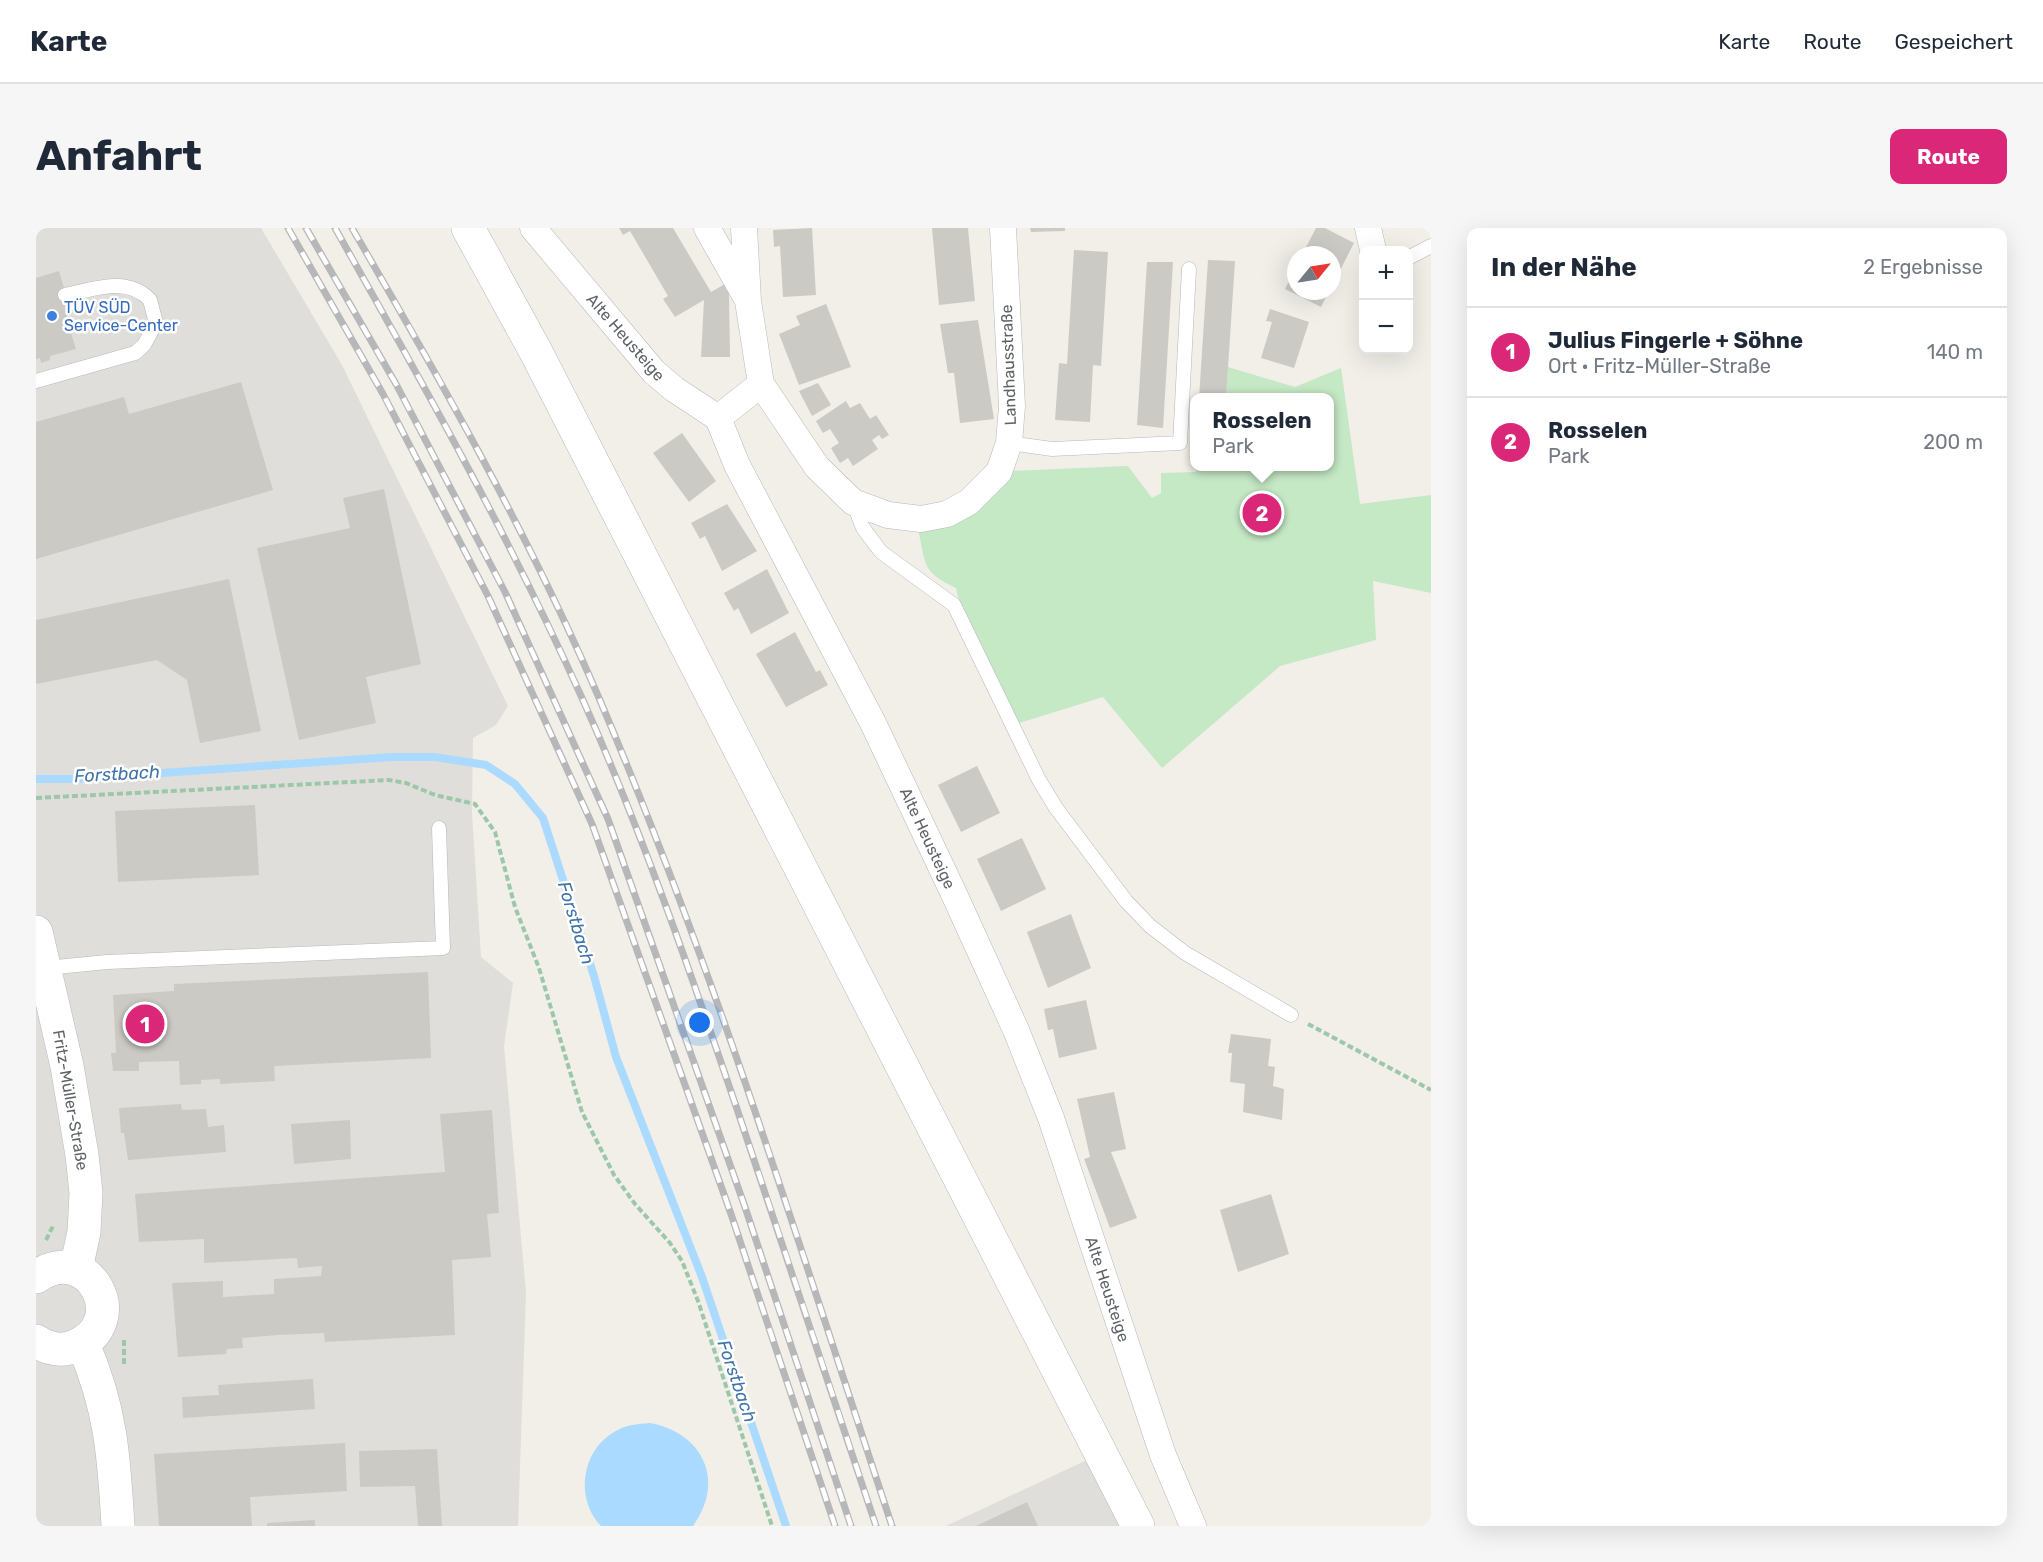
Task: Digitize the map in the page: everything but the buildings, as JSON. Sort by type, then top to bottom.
[{"type":"main road","points":[[468,228],[526,333],[1138,1526]]},
{"type":"main road","name":"Fritz-Müller-Straße","points":[[36,932],[67,1066],[83,1164],[86,1193],[84,1232],[76,1269]]},
{"type":"main road","points":[[36,1277],[51,1269],[64,1267],[76,1269],[96,1286],[103,1312],[100,1326],[83,1344],[59,1350],[36,1341]]},
{"type":"main road","points":[[83,1344],[105,1402],[110,1428],[118,1526]]},
{"type":"street","name":"Alte Heusteige","points":[[533,228],[654,372],[674,389],[718,418],[737,465],[873,723],[1016,1030],[1062,1151],[1163,1455],[1193,1526]]},
{"type":"street","points":[[706,228],[748,301]]},
{"type":"street","name":"Landhausstraße","points":[[744,228],[748,301],[761,384],[817,467],[853,502],[871,510],[905,518],[921,519],[947,514],[969,502],[999,472],[1009,443],[1012,406],[1003,228]]},
{"type":"street","points":[[1368,228],[1372,246]]},
{"type":"street","points":[[718,418],[761,384]]},
{"type":"lane","points":[[1413,255],[1431,246]]},
{"type":"lane","points":[[1009,443],[1052,449],[1180,442],[1189,269]]},
{"type":"lane","points":[[36,381],[135,353],[152,334],[156,323],[150,300],[131,287],[110,286],[65,295]]},
{"type":"lane","points":[[853,502],[863,528],[881,552],[954,605],[1039,780],[1056,808],[1126,901],[1150,926],[1185,953],[1291,1015]]},
{"type":"lane","points":[[46,968],[119,961],[443,948],[439,828]]},
{"type":"path","points":[[36,798],[101,793],[397,781],[435,795],[479,806],[499,841],[515,907],[539,968],[582,1112],[614,1175],[682,1261],[698,1301],[772,1526]]},
{"type":"path","points":[[1291,1015],[1431,1090]]},
{"type":"shaded area","points":[[36,228],[261,228],[342,365],[508,706],[496,725],[473,738],[472,813],[481,957],[513,983],[504,1046],[526,1293],[518,1526],[36,1526]]},
{"type":"shaded area","points":[[1087,1460],[1122,1526],[946,1526]]},
{"type":"green space","points":[[1228,367],[1295,387],[1341,368],[1360,504],[1431,495],[1431,593],[1373,581],[1376,640],[1280,666],[1162,768],[1103,697],[1016,724],[959,601],[956,588],[936,577],[927,566],[918,529],[1010,471],[1128,466],[1152,498],[1161,493],[1161,473],[1334,471],[1334,393],[1226,393]]},
{"type":"water","points":[[650,1423],[668,1428],[684,1437],[696,1448],[704,1461],[708,1476],[708,1492],[703,1509],[693,1526],[601,1526],[587,1503],[585,1489],[585,1476],[594,1451],[603,1440],[618,1430],[636,1424]]},
{"type":"waterway","name":"Forstbach","points":[[36,779],[75,779],[392,757],[435,757],[486,765],[515,784],[543,818],[594,976],[616,1057],[702,1277],[786,1526]]},
{"type":"railway","points":[[288,228],[383,394],[488,596],[592,824],[731,1214],[835,1526]]},
{"type":"railway","points":[[306,228],[396,384],[505,592],[608,819],[745,1207],[851,1526]]},
{"type":"railway","points":[[335,228],[495,519],[554,638],[604,748],[645,851],[701,1005],[876,1526]]},
{"type":"railway","points":[[352,228],[483,459],[543,577],[599,698],[641,799],[718,1005],[892,1526]]},
{"type":"place","name":"TÜV SÜD Service-Center","points":[[52,316]]},
{"type":"place","name":"Rosselen","points":[[1262,513]]},
{"type":"place","name":"Julius Fingerle + Söhne","points":[[145,1024]]}]
